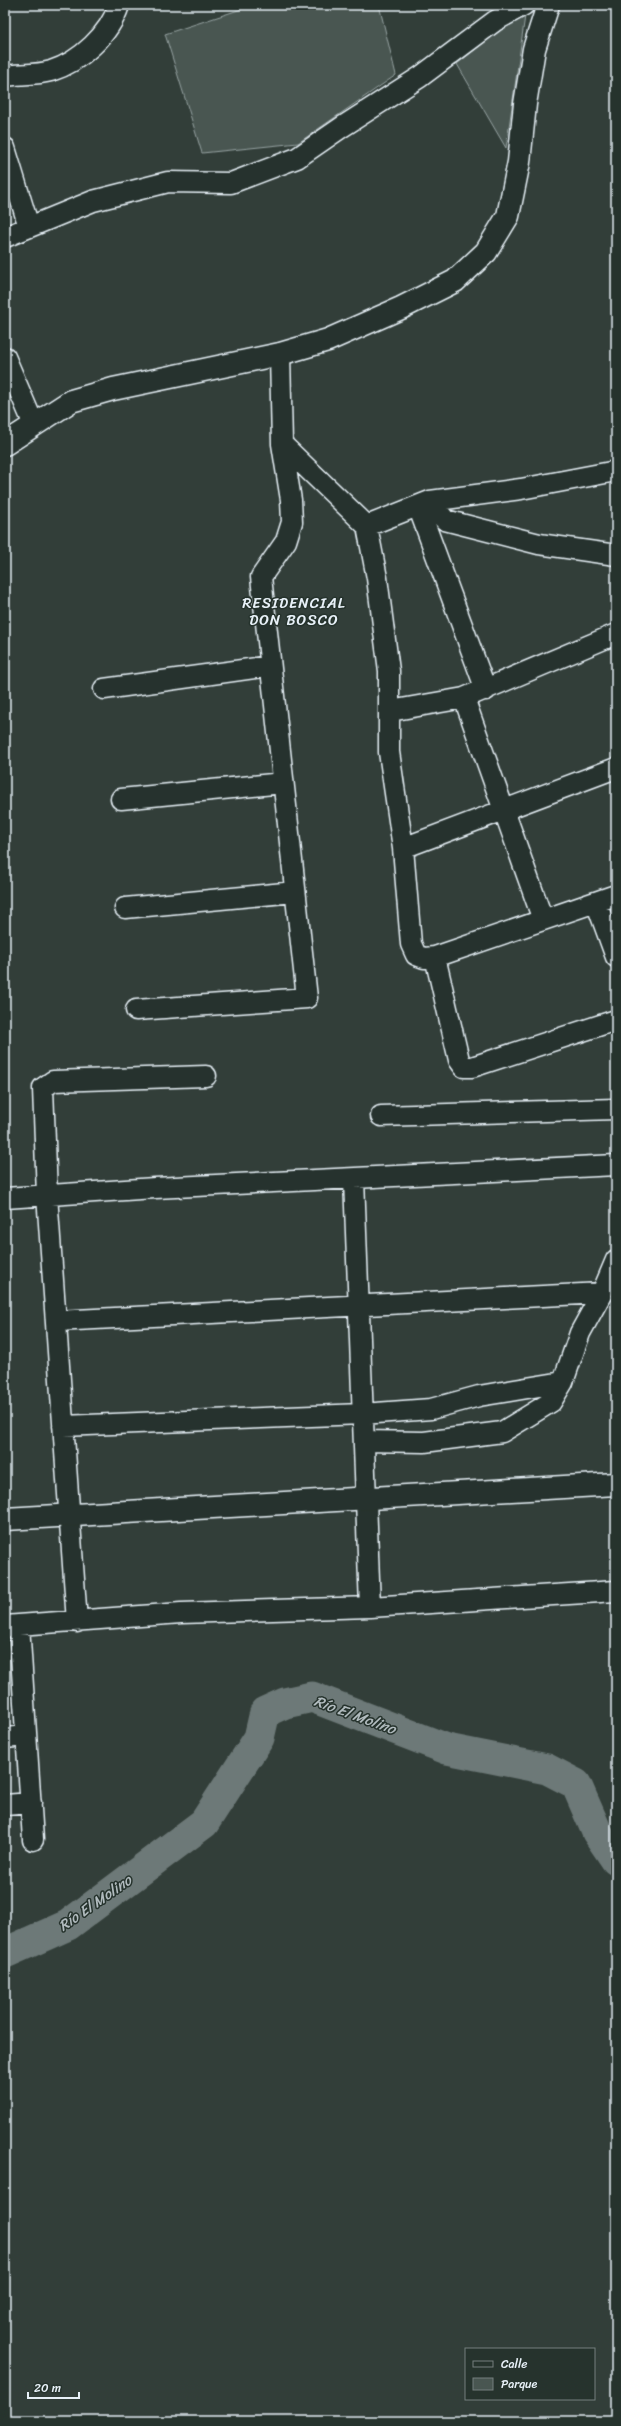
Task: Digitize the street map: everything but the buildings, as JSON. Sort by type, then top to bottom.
[{"type":"street","points":[[5,76],[50,71],[75,59],[100,38],[116,13],[119,5]]},
{"type":"street","points":[[5,237],[93,201],[168,182],[231,182],[297,158],[342,126],[420,77],[495,21],[524,5]]},
{"type":"street","points":[[5,444],[71,401],[113,389],[280,354],[328,340],[401,308],[455,281],[486,252],[508,216],[519,162],[524,104],[534,49],[548,5]]},
{"type":"street","points":[[5,148],[29,227]]},
{"type":"street","points":[[136,1010],[306,998],[261,577],[286,541],[292,522],[291,500],[282,444],[280,354]]},
{"type":"street","points":[[5,357],[34,425]]},
{"type":"street","points":[[282,444],[367,526],[377,578],[389,671],[389,752],[403,848],[411,944],[416,955],[424,958],[435,957],[616,895]]},
{"type":"street","points":[[367,526],[424,504],[521,489],[616,471]]},
{"type":"street","points":[[424,504],[445,520],[539,544],[616,555]]},
{"type":"street","points":[[424,504],[455,611],[486,690]]},
{"type":"street","points":[[390,711],[464,698],[616,634]]},
{"type":"street","points":[[104,689],[270,666]]},
{"type":"street","points":[[464,698],[543,920]]},
{"type":"street","points":[[403,848],[616,768]]},
{"type":"street","points":[[121,799],[283,783]]},
{"type":"street","points":[[125,908],[295,892]]},
{"type":"street","points":[[596,902],[616,957]]},
{"type":"street","points":[[435,957],[459,1060],[464,1067],[472,1067],[616,1020]]},
{"type":"street","points":[[77,1622],[47,1195],[43,1088],[53,1081],[64,1080],[206,1076]]},
{"type":"street","points":[[381,1116],[616,1109]]},
{"type":"street","points":[[5,1198],[155,1188],[616,1165]]},
{"type":"street","points":[[354,1179],[370,1607]]},
{"type":"street","points":[[364,1441],[424,1442],[502,1432],[551,1402],[563,1382],[580,1334],[602,1293],[616,1260]]},
{"type":"street","points":[[56,1321],[602,1293]]},
{"type":"street","points":[[63,1426],[362,1414],[431,1409],[479,1396],[563,1382]]},
{"type":"street","points":[[5,1519],[616,1484]]},
{"type":"street","points":[[33,1840],[26,1736],[12,1626],[181,1613],[370,1607],[616,1590]]},
{"type":"street","points":[[5,1738],[26,1736]]},
{"type":"street","points":[[5,1805],[31,1803]]},
{"type":"green space","points":[[254,5],[379,5],[396,75],[298,143],[202,153],[165,34]]},
{"type":"green space","points":[[526,9],[506,148],[457,64]]},
{"type":"waterway","name":"Río El Molino","points":[[5,1953],[68,1925],[204,1823],[259,1738],[265,1712],[285,1703],[312,1697],[447,1749],[547,1769],[576,1784],[597,1832],[616,1860]]},
{"type":"district","name":"RESIDENCIAL DON BOSCO","points":[[294,612]]}]
